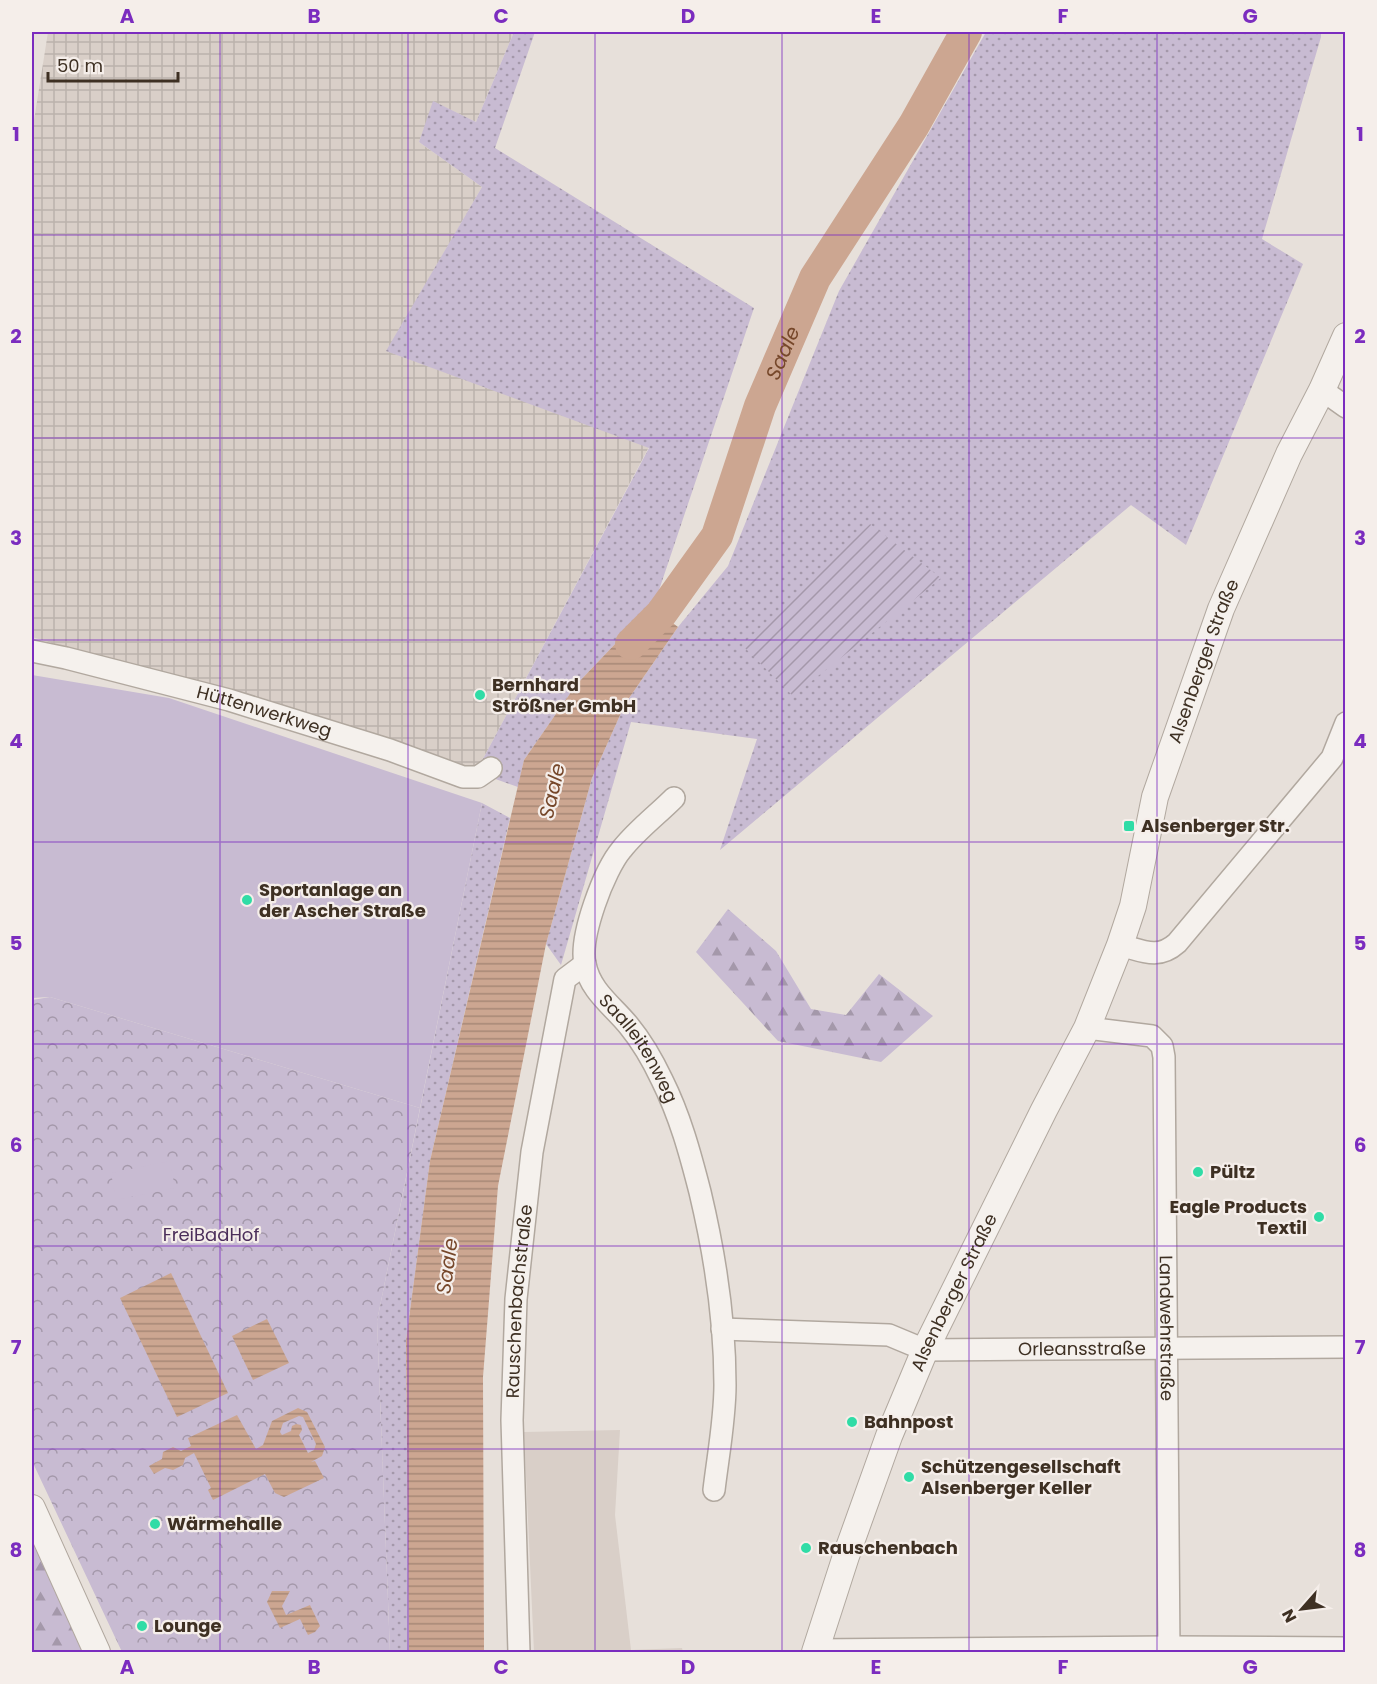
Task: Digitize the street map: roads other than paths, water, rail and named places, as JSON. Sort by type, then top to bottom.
[{"type":"street","name":"Alsenberger Straße","points":[[815,1651],[888,1436],[925,1350],[1087,1028],[1133,906],[1155,797],[1221,609],[1289,454],[1322,390],[1346,336]]},
{"type":"street","points":[[1322,390],[1346,407]]},
{"type":"street","name":"Hüttenwerkweg","points":[[32,651],[229,700],[390,750],[463,777],[477,777],[491,768]]},
{"type":"street","points":[[1120,945],[1155,954],[1168,951],[1177,943],[1332,758],[1346,723]]},
{"type":"street","name":"Saalleitenweg","points":[[674,798],[622,849],[609,869],[596,900],[585,940],[585,964],[594,986],[606,1004],[628,1024],[647,1050],[678,1113],[689,1147],[713,1245],[722,1329],[725,1387],[714,1490]]},
{"type":"street","name":"Rauschenbachstraße","points":[[519,1653],[512,1420],[516,1299],[532,1152],[565,979],[585,964]]},
{"type":"street","name":"Landwehrstraße","points":[[1087,1028],[1152,1036],[1162,1046],[1164,1057],[1169,1650]]},
{"type":"street","points":[[722,1329],[889,1335],[925,1350]]},
{"type":"street","name":"Orleansstraße","points":[[925,1350],[1346,1347]]},
{"type":"street","points":[[32,1508],[97,1653]]},
{"type":"street","points":[[815,1651],[1346,1648]]},
{"type":"water","points":[[655,602],[661,614],[678,627],[625,704],[592,778],[546,944],[498,1186],[483,1377],[484,1652],[409,1652],[406,1341],[430,1161],[524,760],[576,685]]},
{"type":"water","points":[[171,1273],[228,1393],[177,1417],[120,1298]]},
{"type":"water","points":[[267,1319],[289,1363],[253,1380],[232,1336]]},
{"type":"water","points":[[298,1408],[307,1412],[325,1447],[322,1456],[311,1462],[315,1461],[324,1478],[284,1497],[275,1493],[265,1474],[213,1500],[208,1490],[211,1488],[194,1453],[185,1458],[183,1465],[173,1470],[165,1468],[154,1474],[149,1466],[162,1459],[163,1452],[173,1447],[181,1451],[191,1446],[188,1438],[237,1415],[256,1449],[263,1445],[272,1421]],"holes":[[[299,1416],[303,1417],[316,1444],[314,1450],[308,1453],[299,1435],[302,1430],[301,1425],[292,1426],[291,1431],[282,1435],[280,1432],[283,1423]]]},
{"type":"water","points":[[272,1591],[290,1591],[282,1606],[286,1615],[310,1605],[320,1626],[315,1632],[308,1635],[300,1619],[280,1628],[267,1602]]},
{"type":"waterway","name":"Saale","points":[[631,644],[661,614],[717,536],[760,406],[815,278],[914,125],[966,32]]},
{"type":"place","name":"Bernhard Strößner GmbH","points":[[480,695]]},
{"type":"place","name":"Alsenberger Str.","points":[[1129,826]]},
{"type":"place","name":"Sportanlage an der Ascher Straße","points":[[247,900]]},
{"type":"place","name":"Pültz","points":[[1198,1172]]},
{"type":"place","name":"Eagle Products Textil","points":[[1319,1217]]},
{"type":"place","name":"Bahnpost","points":[[852,1422]]},
{"type":"place","name":"Schützengesellschaft Alsenberger Keller","points":[[909,1477]]},
{"type":"place","name":"Wärmehalle","points":[[155,1524]]},
{"type":"place","name":"Rauschenbach","points":[[806,1548]]},
{"type":"place","name":"Lounge","points":[[142,1626]]},
{"type":"park label","name":"FreiBadHof","points":[[211,1235]]}]
